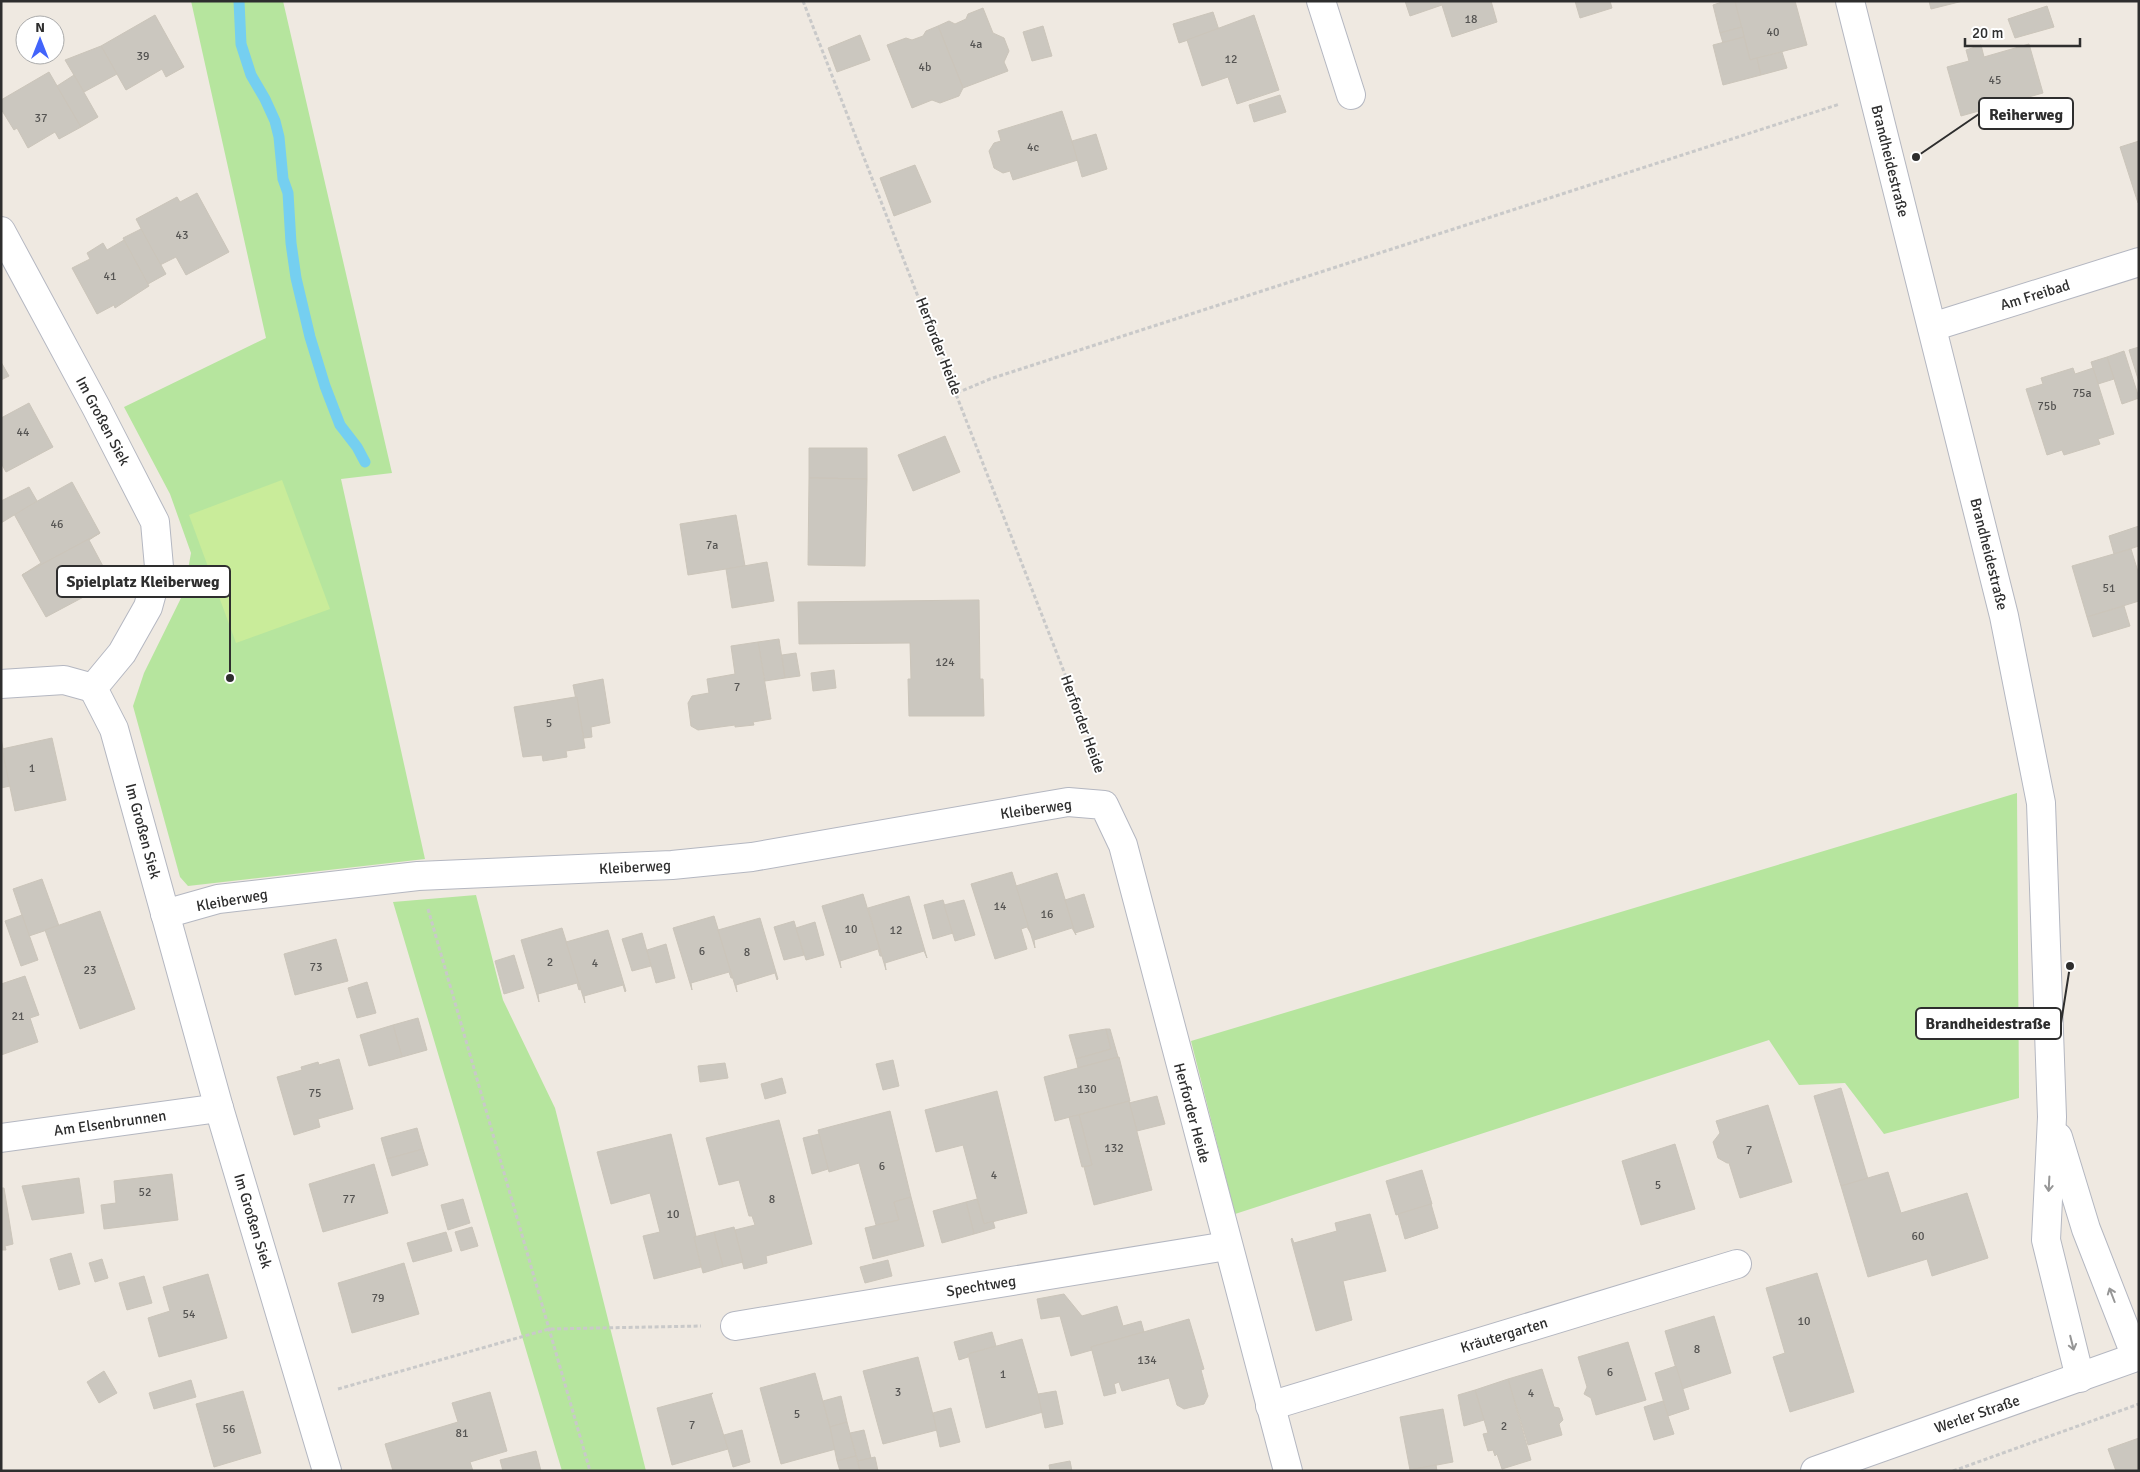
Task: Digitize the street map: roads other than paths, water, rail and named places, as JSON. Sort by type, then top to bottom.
[{"type":"street","points":[[1321,1],[1351,95]]},
{"type":"street","name":"Brandheidestraße","points":[[1850,1],[2004,616],[2041,803],[2052,1117],[2046,1240],[2080,1378]]},
{"type":"street","name":"Im Großen Siek","points":[[1,231],[155,522],[158,567],[148,607],[122,653],[93,688],[114,729],[220,1108],[327,1471]]},
{"type":"street","name":"Am Freibad","points":[[1932,327],[2139,262]]},
{"type":"street","points":[[1,684],[64,680],[93,688]]},
{"type":"street","name":"Kleiberweg","points":[[165,914],[218,899],[418,876],[672,865],[743,858],[1068,802],[1104,804]]},
{"type":"street","name":"Herforder Heide","points":[[1104,804],[1123,845],[1227,1246],[1288,1471]]},
{"type":"street","name":"Am Elsenbrunnen","points":[[1,1138],[220,1108]]},
{"type":"street","name":"Brandheidestraße","points":[[2052,1117],[2086,1229],[2137,1356]]},
{"type":"street","name":"Spechtweg","points":[[735,1326],[1227,1246]]},
{"type":"street","name":"Kräutergarten","points":[[1270,1406],[1737,1264]]},
{"type":"street","name":"Werler Straße","points":[[1815,1471],[2080,1378],[2137,1356]]},
{"type":"waterway","points":[[239,1],[241,44],[251,75],[275,121],[279,137],[283,179],[288,193],[291,243],[296,278],[310,337],[325,386],[340,425],[357,447],[365,462]]},
{"type":"place","name":"Reiherweg","points":[[1916,157]]},
{"type":"place","name":"Spielplatz Kleiberweg","points":[[230,678]]},
{"type":"place","name":"Brandheidestraße","points":[[2070,966]]}]
